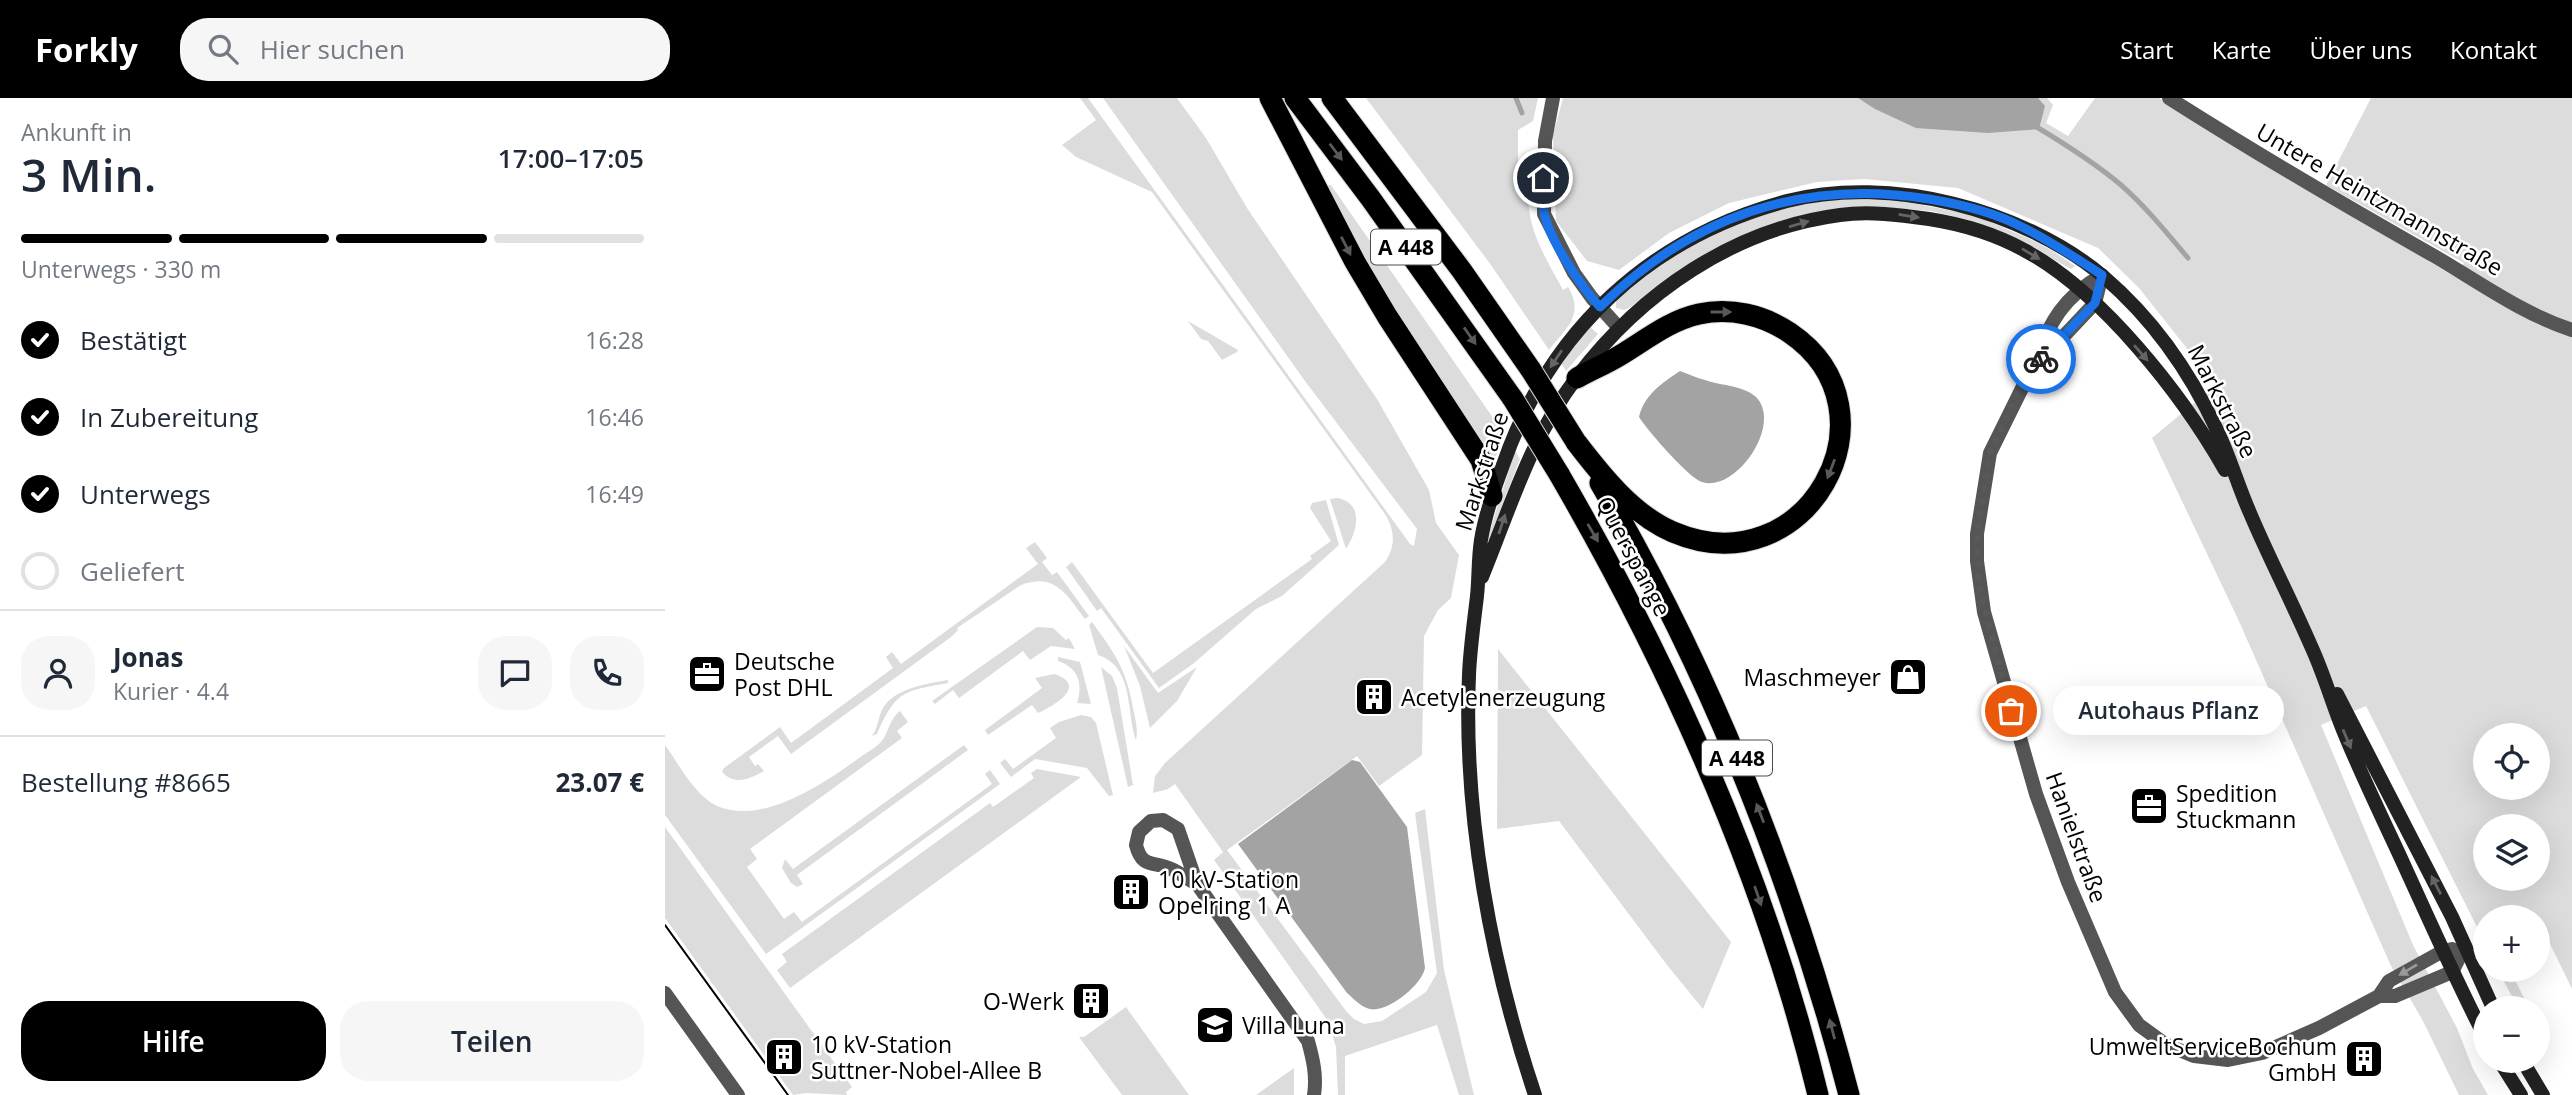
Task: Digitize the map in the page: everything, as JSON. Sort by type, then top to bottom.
[{"type":"highway","points":[[1270,98],[1355,262],[1481,460],[1492,496]]},
{"type":"highway","name":"Querspange","points":[[1295,98],[1394,230],[1513,399],[1559,474],[1637,613],[1709,769],[1747,862],[1775,945],[1818,1095]]},
{"type":"highway","name":"Querspange","points":[[1332,98],[1462,271],[1531,370],[1576,442],[1666,602],[1737,756],[1795,908],[1830,1020],[1849,1095]]},
{"type":"highway","points":[[1576,442],[1626,499],[1672,532],[1712,543],[1739,543],[1772,534],[1811,505],[1826,483],[1833,465],[1840,427],[1832,386],[1813,354],[1780,326],[1738,312],[1716,311],[1684,318],[1577,378]]},
{"type":"main road","name":"Markstraße","points":[[1535,1095],[1503,989],[1477,837],[1469,743],[1469,673],[1481,538],[1492,496],[1523,413],[1564,347],[1582,324],[1622,285],[1657,258],[1724,221],[1802,197],[1853,191],[1902,194],[1955,203],[2019,225],[2102,275],[2147,318],[2187,374],[2217,429],[2250,514],[2314,653],[2346,736],[2442,951],[2473,1013]]},
{"type":"main road","name":"Markstraße","points":[[1478,588],[1526,462],[1577,378],[1619,328],[1681,275],[1709,259],[1759,236],[1809,221],[1841,215],[1895,214],[1977,230],[2023,249],[2058,271],[2126,335],[2187,409],[2250,514]]},
{"type":"main road","name":"Markstraße","points":[[2314,653],[2358,730],[2488,996]]},
{"type":"main road","points":[[2507,1073],[2521,1095]]},
{"type":"main road","points":[[2530,1073],[2543,1095]]},
{"type":"street","points":[[1553,98],[1545,141],[1544,214],[1574,273],[1619,328]]},
{"type":"street","name":"Untere Heintzmannstraße","points":[[2169,98],[2277,166],[2503,298],[2572,330]]},
{"type":"street","points":[[2095,303],[2102,275]]},
{"type":"street","name":"Hanielstraße","points":[[2035,364],[2043,339],[2057,315],[2079,288],[2102,275]]},
{"type":"street","name":"Hanielstraße","points":[[2095,303],[2035,364],[2018,392],[1990,453],[1977,534],[1979,586],[1996,660],[2036,794],[2073,895],[2115,992],[2140,1025],[2165,1044],[2195,1056],[2228,1060],[2262,1053],[2319,1028],[2379,996],[2395,996],[2452,972]]},
{"type":"street","points":[[1197,884],[1163,866],[1151,865],[1139,855],[1136,840],[1142,827],[1156,820],[1169,822],[1181,834],[1182,846],[1197,884],[1308,1041],[1316,1084],[1314,1095]]},
{"type":"street","points":[[2452,972],[2465,946]]},
{"type":"street","name":"Hanielstraße","points":[[2379,996],[2389,981],[2442,951],[2465,946]]},
{"type":"street","points":[[665,993],[738,1095]]},
{"type":"shaded area","points":[[1080,98],[1088,98],[1414,546],[1417,529],[1305,381],[1103,98],[1177,98],[1206,138],[1247,208],[1377,399],[1429,490],[1436,523],[1459,555],[1451,598],[1438,610],[1424,636],[1422,755],[1379,786],[1357,756],[1227,850],[1346,1011],[1364,1024],[1382,1021],[1426,992],[1437,973],[1415,813],[1425,809],[1444,970],[1474,1095],[1459,1095],[1437,1025],[1345,1056],[1345,1095],[1338,1095],[1336,1047],[1328,1021],[1214,860],[1223,852],[1175,784],[1153,793],[1155,776],[1165,763],[1385,562],[1391,550],[1392,532],[1385,514],[1152,192],[1076,157],[1062,145],[1096,120]]},
{"type":"shaded area","points":[[1366,98],[1538,98],[1533,121],[1518,130],[1518,175],[1528,181],[1532,226],[1537,238],[1563,290],[1568,287],[1575,306],[1567,328],[1549,350],[1491,265]]},
{"type":"shaded area","points":[[1563,98],[2047,98],[2053,105],[2046,123],[2068,136],[2095,98],[2159,98],[2454,276],[2464,263],[2326,185],[2371,98],[2572,98],[2572,989],[2550,944],[2550,905],[2473,905],[2473,919],[2366,706],[2321,725],[2413,945],[2457,1028],[2473,1073],[2488,1095],[2459,1095],[2423,1021],[2391,966],[2238,619],[2152,438],[2216,385],[2139,288],[2098,248],[1958,188],[1864,179],[1817,182],[1729,203],[1669,233],[1619,270],[1587,261],[1556,221],[1553,135]]},
{"type":"shaded area","points":[[1858,98],[2038,98],[2045,106],[2039,129],[1988,133],[1916,128]]},
{"type":"shaded area","points":[[1331,185],[1505,435],[1493,463],[1483,442],[1405,327],[1364,258],[1326,186]]},
{"type":"shaded area","points":[[1832,200],[1896,200],[1974,215],[2030,239],[2075,266],[2071,269],[2005,233],[1969,220],[1931,211],[1881,207],[1851,209],[1686,266],[1629,308],[1616,308],[1616,299],[1663,262],[1689,246],[1745,221],[1773,212]]},
{"type":"shaded area","points":[[1188,321],[1238,350],[1237,352],[1222,360]]},
{"type":"shaded area","points":[[1588,325],[1598,334],[1566,371],[1560,361]]},
{"type":"shaded area","points":[[1680,371],[1745,390],[1756,397],[1763,409],[1764,423],[1752,454],[1729,477],[1715,483],[1696,479],[1678,463],[1639,417],[1649,396]]},
{"type":"shaded area","points":[[1515,451],[1520,459],[1488,542],[1487,540]]},
{"type":"shaded area","points":[[1330,499],[1346,501],[1355,512],[1355,527],[1346,549]]},
{"type":"shaded area","points":[[1326,500],[1339,545],[1282,596],[1256,609],[1194,663],[1159,688],[1101,608],[1097,611],[1066,567],[1072,562],[1153,673],[1312,559],[1310,556],[1331,541],[1310,508],[1312,503]]},
{"type":"shaded area","points":[[1035,542],[1047,558],[1042,562],[1052,575],[1057,572],[1089,616],[1085,619],[1059,588],[1043,581],[1021,585],[957,628],[951,637],[791,754],[778,736],[749,757],[755,766],[758,764],[764,771],[748,779],[737,780],[722,772],[780,727],[791,743],[893,668],[886,657],[892,652],[901,664],[1038,564],[1026,548]]},
{"type":"shaded area","points":[[1092,622],[1124,675],[1137,730],[1136,740],[1123,679],[1110,661],[1098,655],[1089,625]]},
{"type":"shaded area","points":[[1037,627],[1053,628],[1066,640],[1069,638],[1075,649],[1051,646],[1030,660],[1023,651],[959,698],[953,690],[935,704],[932,701]]},
{"type":"shaded area","points":[[1124,646],[1158,693],[1197,667],[1177,701],[1150,728],[1140,686]]},
{"type":"shaded area","points":[[1498,649],[1731,942],[1703,1009],[1559,821],[1497,829]]},
{"type":"shaded area","points":[[1058,657],[1080,662],[1091,704],[1077,703],[1080,689],[1078,678],[1071,668],[1058,661]]},
{"type":"shaded area","points":[[1101,667],[1112,676],[1117,688],[1133,785],[1128,787]]},
{"type":"shaded area","points":[[1054,674],[1069,684],[1065,695],[1038,713],[1032,705],[988,735],[985,730],[1042,688],[1035,678]]},
{"type":"shaded area","points":[[948,680],[948,683],[921,688],[903,695],[890,709],[877,734],[872,736],[882,710],[894,697],[911,688]]},
{"type":"shaded area","points":[[900,711],[908,722],[897,731],[902,738],[750,849],[757,859],[747,867],[784,919],[794,912],[802,922],[992,784],[985,774],[990,770],[1000,784],[766,954],[665,815],[665,745],[694,787],[709,801],[735,811],[754,810],[793,798],[845,768],[881,742]]},
{"type":"shaded area","points":[[1081,715],[1091,717],[1096,723],[1113,795],[1109,796],[1087,768],[1035,759],[1011,777],[1000,763],[1005,759],[1013,769],[1056,738],[1050,728]]},
{"type":"shaded area","points":[[964,745],[968,750],[797,875],[803,884],[797,887],[791,883],[782,868],[785,859],[793,869]]},
{"type":"shaded area","points":[[1352,760],[1360,762],[1407,827],[1425,968],[1418,982],[1403,996],[1377,1009],[1364,1006],[1347,993],[1238,844]]},
{"type":"shaded area","points":[[1037,769],[1081,777],[790,988],[777,970],[787,962],[782,954],[990,803],[993,807],[1034,778],[1031,773]]},
{"type":"shaded area","points":[[665,827],[852,1087],[846,1092],[847,1095],[793,1095],[665,918]]},
{"type":"shaded area","points":[[2504,982],[2516,982],[2523,996],[2512,996]]},
{"type":"shaded area","points":[[1126,1007],[1189,1095],[1122,1095],[1079,1037],[1084,1037]]},
{"type":"shaded area","points":[[1294,1068],[1294,1095],[1256,1095]]},
{"type":"waterway","points":[[1516,98],[1522,113]]},
{"type":"waterway","points":[[2035,126],[2121,185],[2148,211],[2188,258]]},
{"type":"tram line","points":[[665,925],[788,1095]]},
{"type":"way so far","points":[[2011,711],[1979,586],[1977,534],[1990,453],[2018,392],[2041,359]]},
{"type":"place","name":"Deutsche Post DHL","points":[[707,674]]},
{"type":"place","name":"Maschmeyer","points":[[1908,677]]},
{"type":"place","name":"Acetylenerzeugung","points":[[1374,697]]},
{"type":"place","name":"Autohaus Pflanz","points":[[2011,711]]},
{"type":"place","name":"Spedition Stuckmann","points":[[2149,806]]},
{"type":"place","name":"10 kV-Station Opelring 1 A","points":[[1131,892]]},
{"type":"place","name":"O-Werk","points":[[1091,1001]]},
{"type":"place","name":"Villa Luna","points":[[1215,1025]]},
{"type":"place","name":"10 kV-Station Suttner-Nobel-Allee B","points":[[784,1057]]},
{"type":"place","name":"UmweltServiceBochum GmbH","points":[[2364,1059]]},
{"type":"route","points":[[1543,178],[1542,197],[1548,227],[1585,290],[1600,307],[1622,285],[1657,258],[1697,234],[1753,210],[1802,197],[1853,191],[1902,194],[1955,203],[2019,225],[2102,275],[2095,303],[2041,359]]}]
